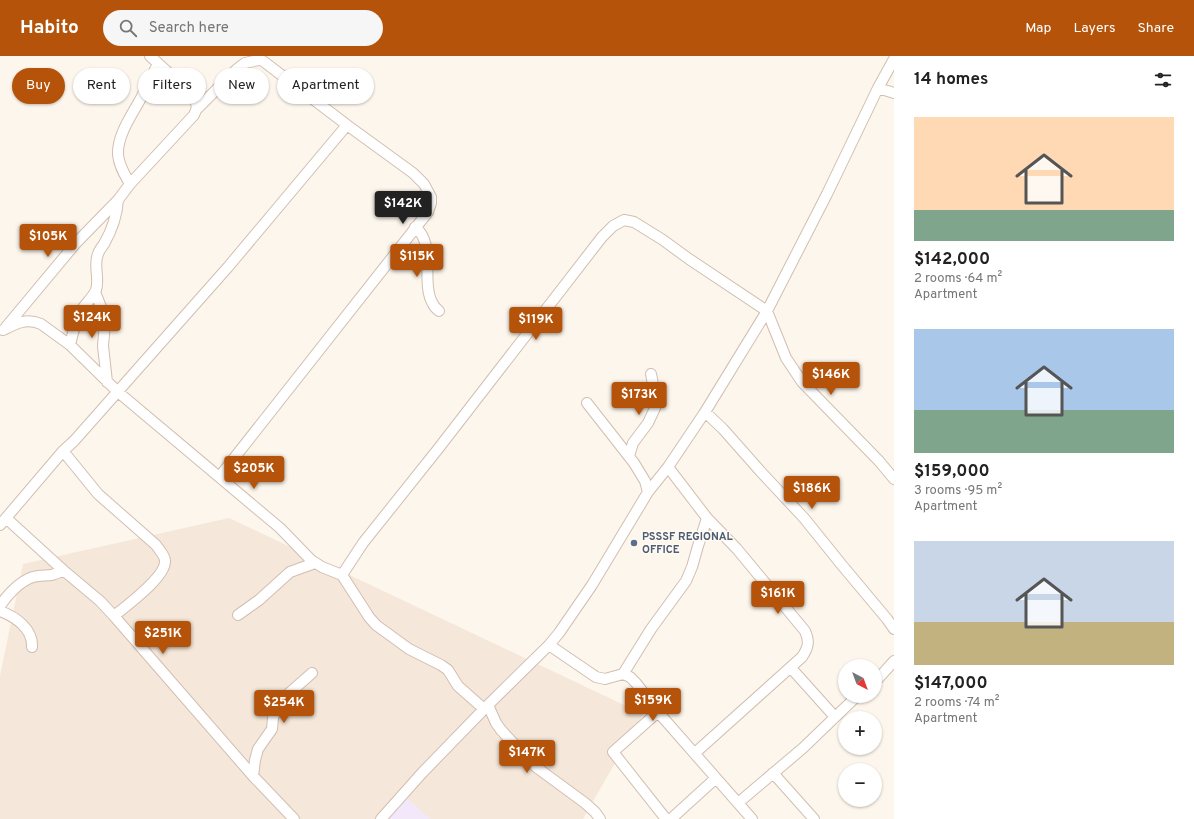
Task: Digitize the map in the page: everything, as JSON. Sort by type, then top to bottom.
[{"type":"street","points":[[150,56],[187,91],[196,103],[197,109]]},
{"type":"street","points":[[382,819],[422,773],[559,633],[592,586],[648,492],[668,467],[705,412],[767,311],[824,200],[878,88],[894,59]]},
{"type":"street","points":[[2,333],[76,243],[118,200],[130,184],[194,115],[197,109],[237,69],[246,63],[259,60],[264,62],[413,173],[431,197],[430,207],[428,212],[220,476]]},
{"type":"street","points":[[130,184],[120,163],[118,154],[119,142],[128,121],[158,64]]},
{"type":"street","points":[[878,88],[894,93]]},
{"type":"street","points":[[294,819],[254,776],[100,601],[3,521],[228,267],[347,125]]},
{"type":"street","points":[[70,345],[74,328],[83,307],[95,292],[97,279],[96,261],[99,251],[113,226],[117,213],[118,200]]},
{"type":"street","points":[[342,575],[363,543],[385,518],[602,237],[613,226],[624,220],[634,222],[645,228],[767,311],[786,358],[802,382],[879,461],[894,479]]},
{"type":"street","points":[[415,227],[423,236],[426,250],[429,293],[433,305],[439,311]]},
{"type":"street","points":[[95,292],[102,307],[105,322],[103,346],[107,382]]},
{"type":"street","points":[[2,333],[17,324],[29,320],[41,324],[70,345],[118,392],[220,476],[280,528],[302,552],[322,567],[342,575],[369,617],[376,625],[408,649],[448,670],[458,686],[486,707],[500,730],[528,759],[585,803],[600,819]]},
{"type":"street","points":[[629,456],[633,443],[648,423],[655,408],[655,395],[651,374]]},
{"type":"street","points":[[587,403],[641,473],[648,492]]},
{"type":"street","points":[[705,412],[723,429],[804,518],[894,629]]},
{"type":"street","points":[[64,451],[98,494],[156,545],[165,560],[164,568],[156,579],[114,616]]},
{"type":"street","points":[[668,467],[707,518],[737,549],[805,631],[808,638],[806,651],[802,657],[695,754]]},
{"type":"street","points":[[623,674],[651,629],[686,581],[692,567],[707,518]]},
{"type":"street","points":[[238,615],[259,600],[290,572],[315,562]]},
{"type":"street","points":[[0,606],[10,594],[33,577],[56,574],[63,570]]},
{"type":"street","points":[[0,611],[14,617],[26,627],[32,640],[32,647]]},
{"type":"street","points":[[548,645],[596,677],[605,679],[623,674],[636,682],[658,712],[752,819]]},
{"type":"street","points":[[882,674],[894,661]]},
{"type":"street","points":[[791,668],[835,718]]},
{"type":"street","points":[[254,776],[255,760],[258,749],[272,729],[273,718],[278,703],[312,673]]},
{"type":"street","points":[[738,803],[803,748],[850,703]]},
{"type":"street","points":[[658,712],[613,752],[666,819]]},
{"type":"street","points":[[773,773],[814,819]]},
{"type":"street","points":[[672,819],[716,778]]},
{"type":"shaded area","points":[[229,518],[643,714],[583,819],[0,819],[0,676],[23,564]]},
{"type":"shaded area","points":[[407,798],[430,819],[388,819]]},
{"type":"place","name":"PSSSF REGIONAL OFFICE","points":[[634,543]]}]
